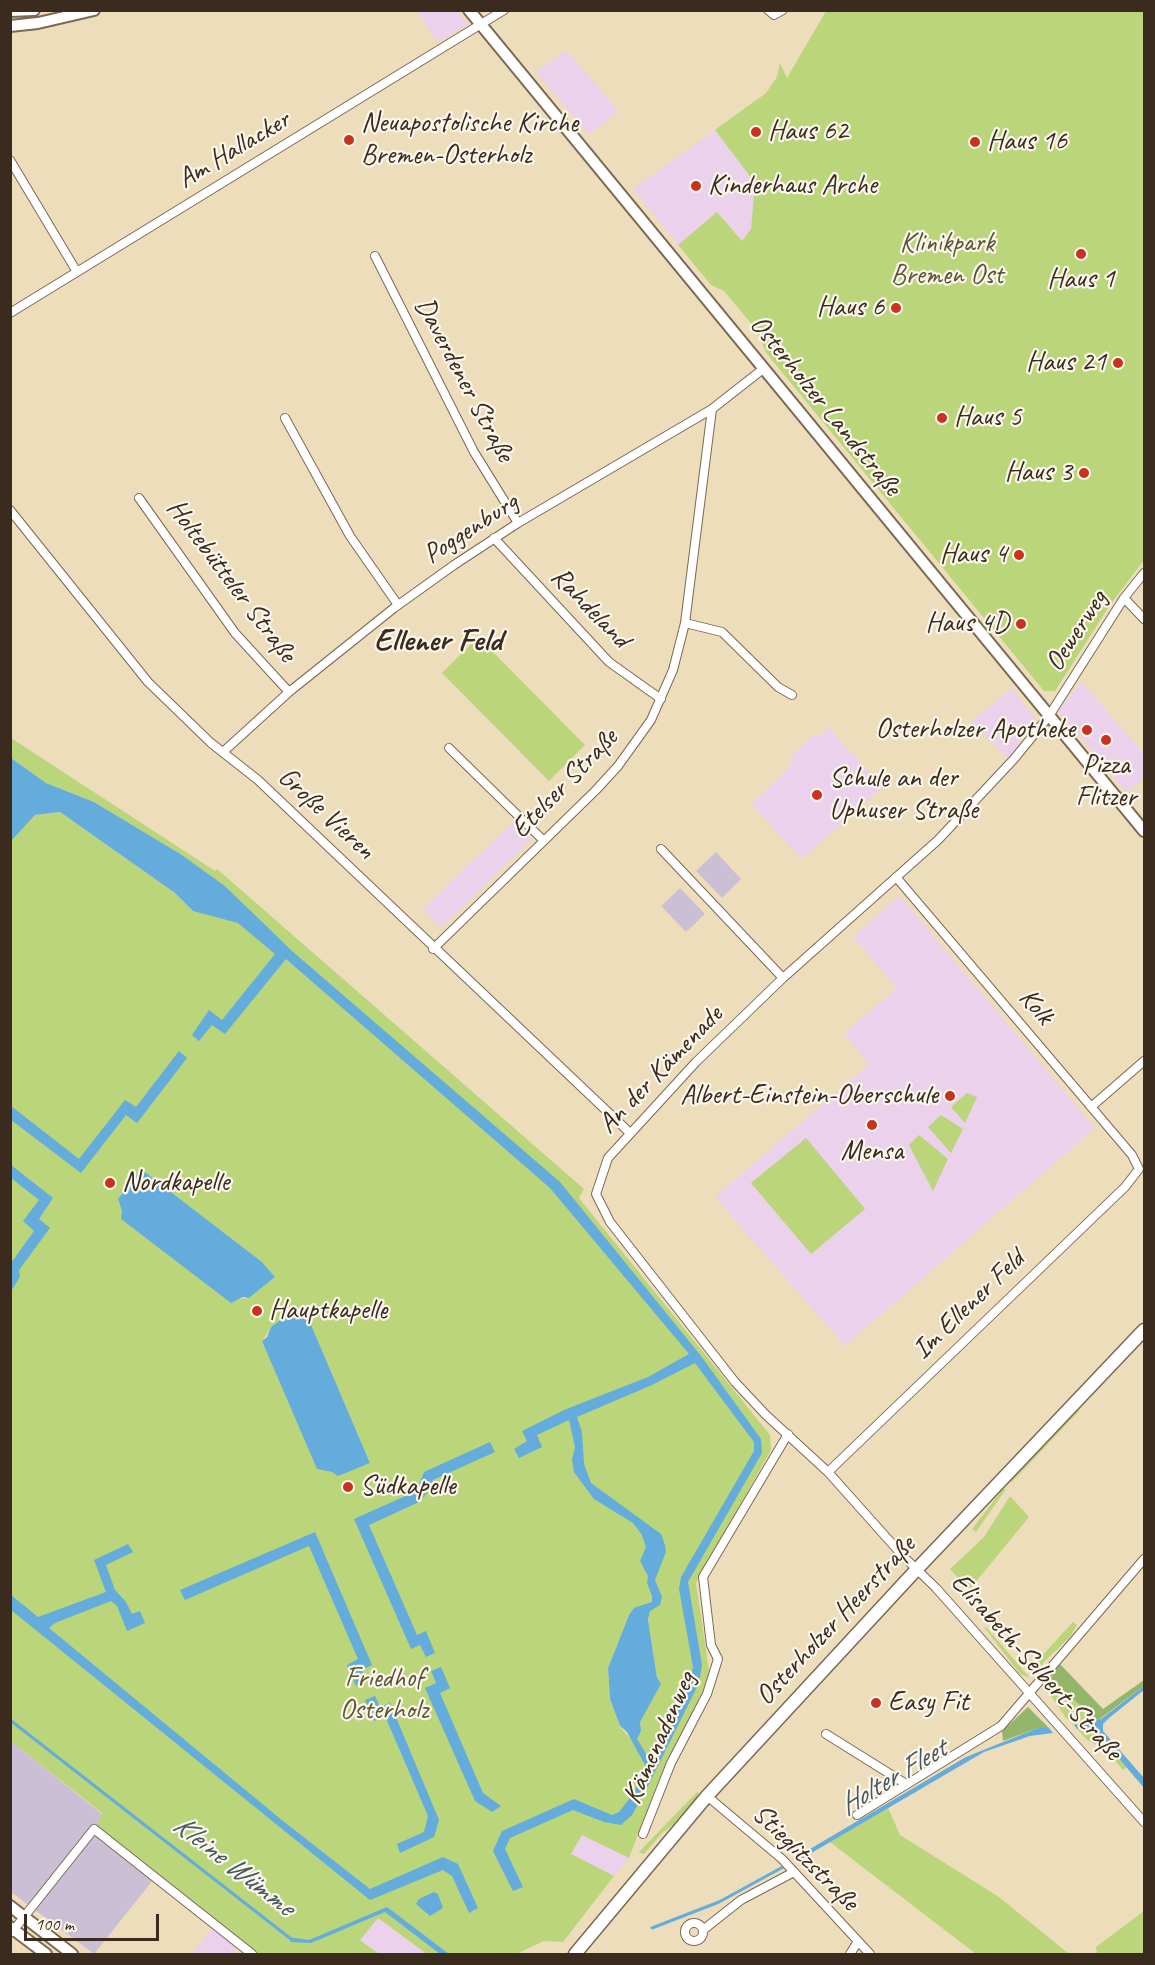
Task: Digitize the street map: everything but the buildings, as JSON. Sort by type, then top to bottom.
[{"type":"main road","points":[[10,11],[34,10]]},
{"type":"main road","points":[[10,26],[46,22],[94,10]]},
{"type":"main road","name":"Osterholzer Landstraße","points":[[469,10],[1144,831]]},
{"type":"main road","name":"Osterholzer Heerstraße","points":[[575,1954],[707,1796],[917,1569],[1144,1330]]},
{"type":"main road","points":[[10,1906],[72,1954]]},
{"type":"main road","points":[[12,1930],[46,1954]]},
{"type":"street","name":"Am Hallacker","points":[[10,312],[504,10]]},
{"type":"street","points":[[768,10],[777,15],[783,10]]},
{"type":"street","points":[[10,160],[77,272]]},
{"type":"street","name":"Daverdener Straße","points":[[375,256],[474,452],[518,523]]},
{"type":"street","name":"Poggenburg","points":[[222,752],[289,692],[398,605],[518,523],[712,409],[763,369]]},
{"type":"street","name":"Etelser Straße","points":[[433,949],[618,766],[638,741],[661,699],[673,670],[685,623],[712,409]]},
{"type":"street","points":[[285,418],[350,536],[398,605]]},
{"type":"street","name":"Holtebütteler Straße","points":[[139,498],[235,633],[289,692]]},
{"type":"street","name":"Große Vieren","points":[[10,510],[148,681],[222,752],[258,780],[433,949],[630,1132]]},
{"type":"street","name":"Rahdeland","points":[[494,538],[609,662],[661,699]]},
{"type":"street","name":"Oewerweg","points":[[1049,716],[1124,598],[1144,573]]},
{"type":"street","points":[[1124,598],[1144,620]]},
{"type":"street","points":[[685,623],[722,632],[778,687],[792,695]]},
{"type":"street","name":"An der Kämenade","points":[[917,1569],[828,1472],[735,1382],[610,1222],[596,1194],[608,1158],[696,1062],[783,978],[939,840],[982,795],[1049,716]]},
{"type":"street","points":[[448,748],[543,840]]},
{"type":"street","points":[[661,849],[783,978]]},
{"type":"street","name":"Kolk","points":[[896,877],[1132,1155],[1139,1169]]},
{"type":"street","points":[[1091,1107],[1144,1060]]},
{"type":"street","name":"Im Ellener Feld","points":[[828,1472],[1125,1187],[1139,1169]]},
{"type":"street","name":"Kämenadenweg","points":[[643,1834],[671,1763],[707,1694],[718,1659],[711,1645],[703,1577],[788,1434]]},
{"type":"street","points":[[857,1815],[899,1792],[906,1785],[1001,1726],[1028,1691],[1144,1559]]},
{"type":"street","name":"Elisabeth-Selbert-Straße","points":[[917,1569],[1144,1822]]},
{"type":"street","points":[[826,1734],[906,1785]]},
{"type":"street","name":"Stieglitzstraße","points":[[707,1796],[782,1859],[857,1943],[870,1954]]},
{"type":"street","points":[[12,1930],[94,1829],[252,1954]]},
{"type":"street","points":[[703,1930],[741,1900],[794,1872]]},
{"type":"street","points":[[850,1954],[857,1943]]},
{"type":"shaded area","points":[[417,11],[457,11],[468,25],[437,42]]},
{"type":"shaded area","points":[[564,52],[570,54],[618,111],[589,135],[536,72]]},
{"type":"shaded area","name":"Kinderhaus Arche","points":[[715,130],[755,183],[751,229],[742,241],[717,212],[678,245],[633,189]]},
{"type":"shaded area","points":[[1081,681],[1144,754],[1144,778],[1127,793],[1058,711]]},
{"type":"shaded area","points":[[1012,688],[1036,720],[1008,758],[971,722]]},
{"type":"shaded area","name":"Schule an der Uphuser Straße","points":[[828,727],[883,787],[802,859],[751,804],[793,763],[789,758],[815,734],[819,738]]},
{"type":"shaded area","points":[[513,822],[531,840],[441,928],[422,909]]},
{"type":"shaded area","points":[[716,852],[741,879],[722,898],[696,871]]},
{"type":"shaded area","points":[[680,888],[705,914],[686,932],[661,906]]},
{"type":"shaded area","name":"Albert-Einstein-Oberschule","points":[[899,895],[1095,1128],[845,1346],[715,1197],[869,1064],[844,1034],[897,988],[853,937]]},
{"type":"shaded area","points":[[11,1741],[102,1814],[96,1827],[153,1880],[94,1954],[11,1892]]},
{"type":"shaded area","points":[[582,1834],[629,1858],[614,1876],[571,1854]]},
{"type":"shaded area","points":[[378,1918],[427,1954],[379,1954],[360,1940]]},
{"type":"shaded area","points":[[214,1926],[239,1947],[233,1954],[192,1954]]},
{"type":"green space","name":"Klinikpark Bremen Ost","points":[[826,11],[1144,11],[1144,560],[1110,605],[1055,691],[1044,691],[767,354],[754,327],[724,291],[711,285],[678,245],[717,212],[742,241],[751,229],[755,183],[715,130],[766,93],[777,77],[780,63],[787,78]]},
{"type":"green space","points":[[478,637],[585,745],[549,781],[442,673]]},
{"type":"green space","name":"Friedhof Osterholz","points":[[11,738],[215,871],[217,869],[584,1189],[579,1198],[770,1435],[771,1450],[696,1583],[709,1670],[707,1682],[657,1785],[629,1858],[582,1835],[571,1854],[614,1876],[563,1942],[544,1941],[516,1954],[427,1954],[378,1918],[360,1940],[379,1954],[249,1954],[96,1827],[102,1813],[11,1741],[10,841],[35,815],[60,812],[175,893],[193,911],[248,908],[225,886],[182,855],[94,802],[46,783],[11,758]],"holes":[[[141,1169],[262,1262],[275,1277],[249,1298],[238,1299],[122,1211],[118,1199]],[[299,1307],[309,1320],[370,1463],[332,1472],[324,1470],[262,1341],[271,1327]],[[650,1611],[648,1620],[657,1678],[640,1722],[641,1731],[631,1739],[620,1727],[610,1699],[608,1668],[629,1615]]]},
{"type":"green space","points":[[967,1093],[977,1097],[965,1123],[951,1107]]},
{"type":"green space","points":[[941,1115],[963,1129],[951,1153],[928,1127]]},
{"type":"green space","points":[[919,1135],[948,1159],[933,1191],[909,1145]]},
{"type":"green space","points":[[806,1138],[865,1209],[811,1254],[751,1183]]},
{"type":"green space","points":[[1077,1409],[1080,1410],[1012,1482],[1011,1480]]},
{"type":"green space","points":[[1003,1489],[1006,1489],[976,1532],[972,1529]]},
{"type":"green space","points":[[1010,1496],[1029,1517],[969,1590],[950,1569],[984,1537]]},
{"type":"green space","points":[[1073,1622],[1077,1625],[1070,1637],[1044,1662],[1038,1673],[1034,1673],[1030,1669]]},
{"type":"green space","points":[[984,1627],[986,1627],[1030,1678],[1020,1674]]},
{"type":"green space","points":[[1059,1663],[1103,1709],[1144,1680],[1144,1686],[1097,1721],[1048,1676]]},
{"type":"green space","points":[[1048,1676],[1097,1721],[1074,1725],[1066,1718],[1042,1683]]},
{"type":"green space","points":[[1028,1707],[1049,1728],[1038,1728],[1003,1741],[1002,1731]]},
{"type":"green space","points":[[1086,1727],[1094,1729],[1127,1767],[1123,1770],[1106,1750],[1087,1740],[1077,1729]]},
{"type":"green space","points":[[697,1792],[700,1795],[673,1825],[662,1833],[644,1854],[639,1852]]},
{"type":"green space","points":[[888,1808],[900,1835],[999,1897],[1069,1954],[976,1954],[830,1842]]},
{"type":"green space","points":[[1144,1911],[1144,1954],[1097,1954],[1096,1947]]},
{"type":"water","points":[[11,758],[46,783],[94,802],[182,855],[225,886],[292,951],[560,1182],[701,1356],[761,1439],[762,1453],[688,1582],[702,1665],[699,1683],[646,1790],[632,1815],[621,1825],[604,1822],[573,1810],[510,1838],[505,1849],[523,1887],[513,1891],[493,1851],[502,1831],[574,1799],[612,1815],[619,1812],[633,1794],[644,1771],[645,1765],[627,1732],[620,1726],[610,1699],[608,1668],[629,1615],[634,1608],[652,1602],[652,1596],[647,1583],[648,1576],[640,1561],[646,1547],[642,1535],[633,1523],[594,1499],[574,1472],[572,1460],[575,1447],[569,1420],[537,1435],[542,1447],[519,1458],[514,1449],[527,1441],[522,1431],[564,1410],[648,1377],[689,1354],[550,1188],[286,959],[225,1034],[212,1025],[199,1041],[192,1035],[209,1010],[222,1020],[275,954],[238,923],[193,911],[175,893],[60,812],[35,815],[11,841]],"holes":[[[695,1363],[754,1442],[754,1451],[681,1577],[679,1589],[693,1667],[690,1681],[652,1756],[648,1757],[637,1739],[641,1731],[640,1722],[661,1684],[657,1678],[648,1620],[650,1611],[660,1605],[662,1597],[655,1580],[666,1552],[665,1545],[661,1534],[591,1483],[584,1464],[582,1432],[577,1417],[652,1385]]]},
{"type":"water","points":[[179,1051],[187,1058],[137,1123],[126,1115],[81,1173],[11,1120],[11,1106],[79,1159],[125,1100],[136,1107]]},
{"type":"water","points":[[11,1165],[53,1198],[39,1219],[50,1228],[19,1270],[20,1277],[11,1291],[11,1263],[34,1231],[23,1221],[39,1200],[11,1178]]},
{"type":"water","points":[[141,1169],[262,1262],[275,1277],[249,1298],[243,1297],[231,1303],[121,1219],[122,1211],[118,1199]]},
{"type":"water","points":[[298,1307],[309,1320],[370,1463],[338,1476],[332,1472],[317,1469],[262,1341],[267,1337],[271,1327]]},
{"type":"water","points":[[490,1442],[495,1452],[433,1480],[429,1491],[419,1502],[369,1525],[417,1635],[426,1631],[435,1653],[426,1657],[420,1645],[411,1649],[354,1519],[410,1494],[419,1485],[424,1472]]},
{"type":"water","points":[[315,1532],[372,1665],[362,1670],[366,1681],[356,1686],[347,1665],[358,1659],[309,1546],[185,1600],[180,1590]]},
{"type":"water","points":[[128,1544],[133,1552],[106,1565],[115,1590],[126,1602],[132,1614],[140,1611],[145,1623],[127,1631],[117,1606],[111,1601],[55,1623],[49,1628],[283,1821],[370,1889],[443,1857],[458,1864],[478,1908],[469,1913],[452,1876],[443,1870],[370,1900],[11,1610],[11,1595],[38,1617],[106,1592],[94,1560]]},
{"type":"water","points":[[441,1667],[450,1688],[440,1693],[483,1793],[501,1806],[492,1812],[475,1801],[425,1688],[436,1683],[431,1671]]},
{"type":"water","points":[[1144,1686],[1144,1690],[1103,1724],[1103,1731],[1144,1778],[1144,1788],[1094,1729],[1086,1727],[1077,1729],[1074,1725],[1101,1719]]},
{"type":"water","points":[[375,1696],[380,1707],[390,1703],[439,1820],[434,1837],[400,1853],[397,1844],[424,1832],[428,1816],[385,1716],[374,1721],[365,1700]]},
{"type":"water","points":[[1038,1728],[1049,1728],[1053,1733],[1030,1736],[984,1752],[796,1862],[793,1859],[966,1757]]},
{"type":"water","points":[[434,1892],[438,1894],[443,1908],[430,1916],[416,1904],[419,1899]]},
{"type":"water","points":[[387,1907],[449,1954],[440,1954],[385,1912],[311,1943],[291,1942],[288,1937],[309,1940]]},
{"type":"waterway","name":"Kleine Wümme","points":[[10,1720],[291,1939]]},
{"type":"waterway","name":"Holter Fleet","points":[[652,1928],[719,1902],[783,1867]]},
{"type":"place","name":"Haus 62","points":[[756,132]]},
{"type":"place","name":"Neuapostolische Kirche Bremen-Osterholz","points":[[349,140]]},
{"type":"place","name":"Haus 16","points":[[975,142]]},
{"type":"place","name":"Kinderhaus Arche","points":[[696,186]]},
{"type":"place","name":"Haus 1","points":[[1081,254]]},
{"type":"place","name":"Haus 6","points":[[896,308]]},
{"type":"place","name":"Haus 21","points":[[1118,363]]},
{"type":"place","name":"Haus 5","points":[[942,418]]},
{"type":"place","name":"Haus 3","points":[[1084,473]]},
{"type":"place","name":"Haus 4","points":[[1019,555]]},
{"type":"place","name":"Haus 4D","points":[[1021,624]]},
{"type":"place","name":"Osterholzer Apotheke","points":[[1087,730]]},
{"type":"place","name":"Pizza Flitzer","points":[[1106,740]]},
{"type":"place","name":"Schule an der Uphuser Straße","points":[[817,795]]},
{"type":"place","name":"Albert-Einstein-Oberschule","points":[[950,1096]]},
{"type":"place","name":"Mensa","points":[[872,1125]]},
{"type":"place","name":"Nordkapelle","points":[[110,1183]]},
{"type":"place","name":"Hauptkapelle","points":[[257,1311]]},
{"type":"place","name":"Südkapelle","points":[[348,1487]]},
{"type":"place","name":"Easy Fit","points":[[876,1703]]},
{"type":"district","name":"Ellener Feld","points":[[438,642]]}]
